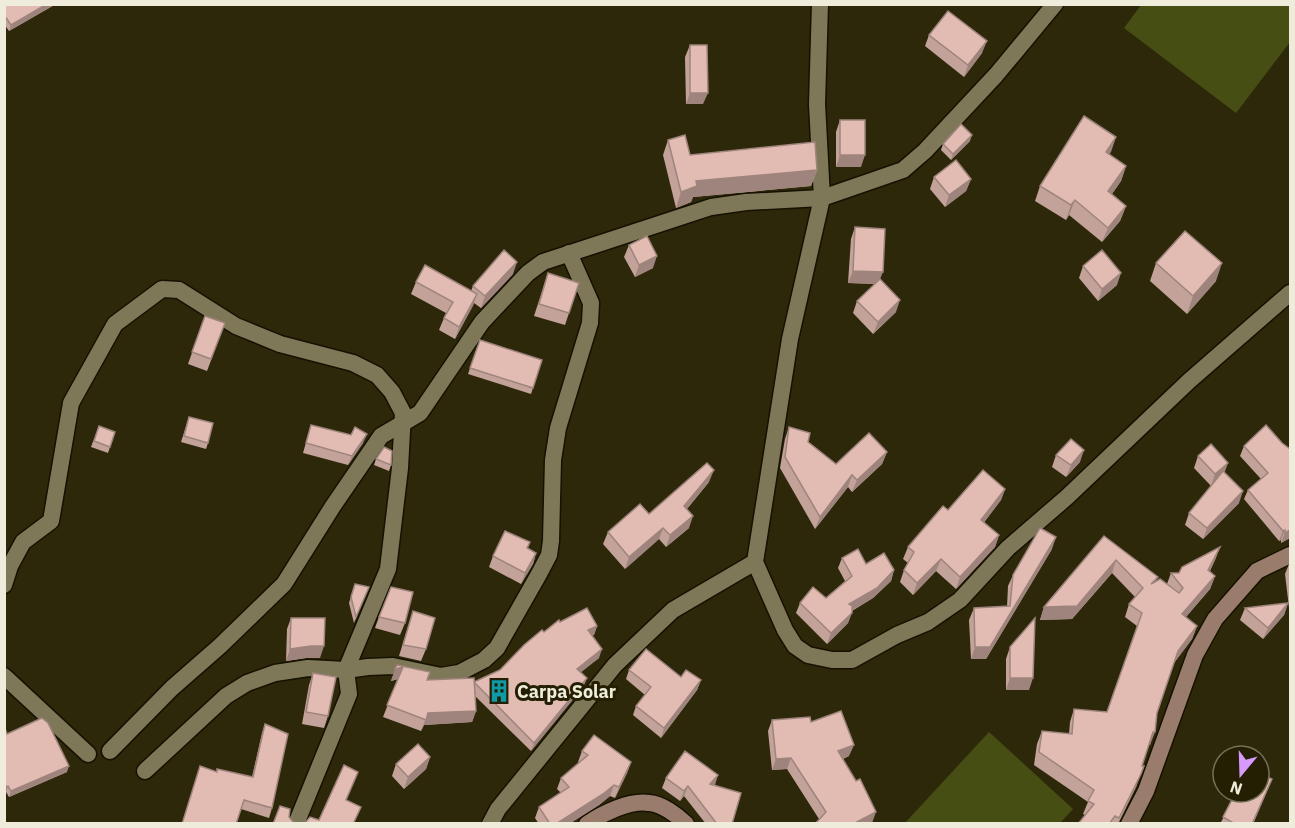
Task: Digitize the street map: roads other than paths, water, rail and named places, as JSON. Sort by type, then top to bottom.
[{"type":"main road","points":[[1129,824],[1146,791],[1195,655],[1215,619],[1257,571],[1290,555]]},
{"type":"main road","points":[[587,824],[604,812],[649,802],[668,810],[686,824]]},
{"type":"street","points":[[820,4],[817,104],[822,198],[790,339],[755,562],[785,630],[795,646],[808,655],[832,660],[852,660],[897,635],[928,622],[960,600],[1008,548],[1290,293]]},
{"type":"street","points":[[110,751],[172,688],[220,646],[284,584],[381,436],[420,413],[482,322],[528,273],[543,262],[711,207],[746,202],[822,198],[903,170],[925,152],[996,75],[1055,4]]},
{"type":"street","points":[[144,771],[226,696],[247,683],[274,673],[308,668],[346,670],[393,666],[441,676],[459,673],[484,660],[497,648],[549,555],[552,541],[553,460],[558,428],[590,323],[591,303],[569,253]]},
{"type":"street","points":[[4,585],[10,566],[23,542],[51,521],[71,403],[115,324],[162,289],[179,290],[236,326],[280,344],[354,363],[377,375],[392,392],[403,413],[400,468],[388,569],[346,670],[349,694],[296,824]]},
{"type":"street","points":[[490,824],[498,809],[615,665],[672,610],[755,562]]},
{"type":"street","points":[[4,676],[88,754]]},
{"type":"place","name":"Carpa Solar","points":[[499,691]]}]
